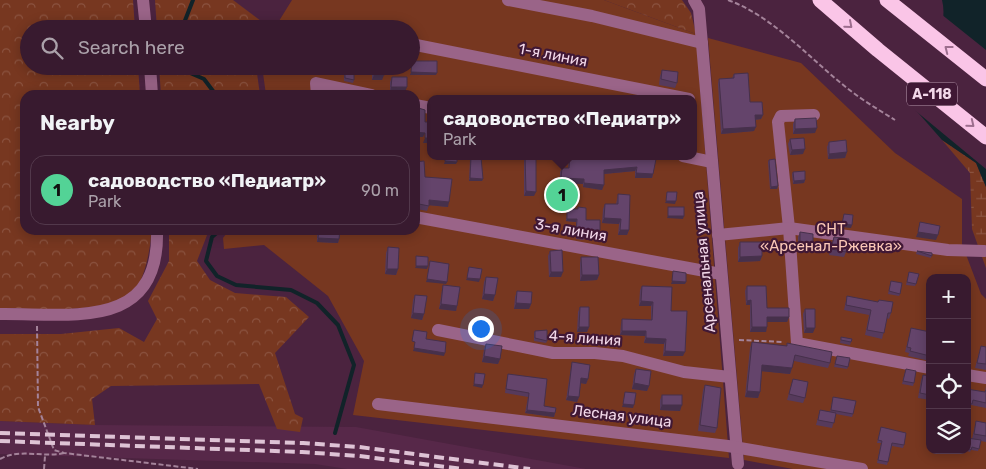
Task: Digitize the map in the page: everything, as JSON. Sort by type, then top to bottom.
[{"type":"highway","name":"А-118","points":[[820,0],[878,50],[986,137]]},
{"type":"highway","name":"А-118","points":[[887,0],[986,79]]},
{"type":"street","points":[[144,0],[145,20]]},
{"type":"street","points":[[508,0],[528,2],[592,16],[702,43]]},
{"type":"street","name":"Арсенальная улица","points":[[694,0],[699,9],[708,103],[738,464]]},
{"type":"street","name":"1-я линия","points":[[420,46],[669,95]]},
{"type":"street","points":[[151,75],[152,90]]},
{"type":"street","points":[[317,90],[316,83],[349,90]]},
{"type":"street","points":[[697,101],[708,103]]},
{"type":"street","points":[[814,115],[781,116],[778,122],[789,228],[797,343],[926,367]]},
{"type":"street","points":[[697,159],[712,162]]},
{"type":"street","name":"3-я линия","points":[[420,218],[721,274]]},
{"type":"street","points":[[718,235],[789,228],[948,250],[984,251]]},
{"type":"street","points":[[0,314],[88,313],[123,305],[135,298],[144,287],[152,270],[157,246],[157,235]]},
{"type":"street","name":"4-я линия","points":[[438,330],[553,353],[595,353],[623,356],[684,372],[730,377]]},
{"type":"street","points":[[971,376],[986,378]]},
{"type":"street","name":"Лесная улица","points":[[378,404],[736,447],[862,469]]},
{"type":"path","points":[[728,0],[754,14],[795,42],[847,88],[895,120]]},
{"type":"path","points":[[37,313],[39,415],[54,450],[64,453],[198,469]]},
{"type":"path","points":[[727,339],[797,343]]},
{"type":"path","points":[[0,459],[16,454],[45,456],[64,453]]},
{"type":"path","points":[[44,469],[45,456]]},
{"type":"shaded area","points":[[0,421],[95,425],[356,427],[586,469],[347,469],[315,464],[0,454]]},
{"type":"green space","points":[[0,0],[133,0],[134,20],[20,20],[20,75],[139,75],[140,90],[20,90],[20,235],[151,235],[149,253],[141,280],[133,292],[121,299],[105,304],[69,309],[0,308]]},
{"type":"green space","points":[[155,0],[233,0],[260,20],[156,20]]},
{"type":"green space","points":[[292,0],[604,0],[696,34],[729,458],[353,415],[364,361],[328,296],[264,245],[224,249],[223,238],[225,235],[420,235],[420,90],[265,90],[263,75],[420,75],[420,20],[280,20]]},
{"type":"green space","points":[[604,0],[682,0],[691,13],[696,34]]},
{"type":"green space","name":"СНТ «Арсенал-Ржевка»","points":[[708,38],[801,63],[895,153],[962,199],[962,244],[981,294],[986,299],[986,469],[793,469],[744,460]]},
{"type":"green space","points":[[160,75],[257,75],[259,90],[161,90]]},
{"type":"green space","points":[[942,140],[976,163],[986,187],[986,268],[972,229],[970,173]]},
{"type":"green space","points":[[169,235],[207,235],[197,261],[210,280],[235,293],[286,297],[309,317],[275,353],[295,414],[303,418],[300,432],[277,429],[259,384],[111,386],[92,399],[95,425],[0,421],[0,334],[61,334],[119,328],[144,342],[157,319],[148,301],[169,261]]},
{"type":"water","points":[[942,0],[986,0],[986,187],[976,163],[942,140],[913,107],[935,54],[944,12]]},
{"type":"pier","points":[[941,14],[986,50],[986,169],[911,107],[911,88],[916,62],[936,41]]},
{"type":"building","points":[[420,61],[437,61],[437,73],[420,72]]},
{"type":"building","points":[[662,70],[678,72],[677,83],[661,79]]},
{"type":"building","points":[[748,73],[750,102],[762,102],[763,115],[755,115],[756,127],[723,129],[719,79],[734,78],[734,74]]},
{"type":"building","points":[[345,75],[354,75],[354,80],[345,78]]},
{"type":"building","points":[[392,77],[407,77],[407,87],[391,87]]},
{"type":"building","points":[[420,108],[425,110],[427,138],[425,138],[425,133],[420,132]]},
{"type":"building","points":[[816,118],[817,128],[795,129],[795,119]]},
{"type":"building","points":[[804,138],[805,149],[792,150],[790,139]]},
{"type":"building","points":[[846,140],[847,152],[829,154],[829,142]]},
{"type":"building","points":[[775,159],[778,186],[771,187],[769,160]]},
{"type":"building","points":[[457,160],[457,162],[445,161]]},
{"type":"building","points":[[471,160],[481,160],[483,179],[470,178]]},
{"type":"building","points":[[525,160],[536,160],[536,192],[526,191]]},
{"type":"building","points":[[570,160],[656,160],[653,174],[636,173],[637,167],[604,170],[604,185],[584,183],[584,179],[561,178],[562,168],[569,168]]},
{"type":"building","points":[[420,161],[424,161],[425,177],[452,179],[449,202],[429,200],[429,206],[420,204]]},
{"type":"building","points":[[805,171],[805,180],[794,181],[793,172]]},
{"type":"building","points":[[667,192],[677,192],[676,201],[666,201]]},
{"type":"building","points":[[618,194],[630,195],[629,230],[620,230],[621,219],[604,218],[605,204],[618,204]]},
{"type":"building","points":[[578,207],[586,208],[586,220],[600,220],[600,230],[586,230],[585,238],[576,236],[577,219],[567,219],[567,209],[578,209]]},
{"type":"building","points":[[668,207],[684,207],[684,216],[668,216]]},
{"type":"building","points":[[844,214],[853,215],[852,225],[842,224]]},
{"type":"building","points":[[920,222],[940,226],[938,235],[918,232]]},
{"type":"building","points":[[800,232],[813,234],[813,242],[800,242]]},
{"type":"building","points":[[318,235],[339,235],[339,239],[318,238]]},
{"type":"building","points":[[834,237],[849,239],[846,252],[831,249]]},
{"type":"building","points":[[740,242],[762,242],[762,256],[740,257]]},
{"type":"building","points":[[388,247],[399,248],[398,269],[387,269]]},
{"type":"building","points":[[562,250],[563,272],[551,272],[550,251]]},
{"type":"building","points":[[917,251],[932,253],[932,256]]},
{"type":"building","points":[[416,256],[428,257],[428,266],[416,266]]},
{"type":"building","points":[[581,257],[598,257],[599,275],[582,275]]},
{"type":"building","points":[[430,261],[449,264],[447,282],[427,279]]},
{"type":"building","points":[[469,267],[482,269],[480,279],[467,278]]},
{"type":"building","points":[[673,271],[686,273],[686,282],[672,281]]},
{"type":"building","points":[[909,272],[919,274],[916,284],[907,282]]},
{"type":"building","points":[[486,277],[498,278],[495,295],[484,294]]},
{"type":"building","points":[[891,281],[902,283],[900,294],[889,291]]},
{"type":"building","points":[[443,285],[460,287],[457,306],[441,304]]},
{"type":"building","points":[[642,286],[672,287],[671,311],[687,311],[685,352],[665,351],[666,339],[646,338],[646,331],[622,331],[622,319],[652,320],[653,302],[641,301]]},
{"type":"building","points":[[747,286],[766,286],[767,308],[789,308],[789,317],[767,317],[767,327],[752,327],[751,300],[747,301]]},
{"type":"building","points":[[517,291],[532,292],[531,304],[516,303]]},
{"type":"building","points":[[415,295],[427,296],[424,314],[413,313]]},
{"type":"building","points":[[847,296],[878,302],[879,300],[893,302],[891,313],[888,313],[884,333],[867,330],[871,310],[846,305]]},
{"type":"building","points":[[580,307],[589,307],[589,327],[579,327]]},
{"type":"building","points":[[805,309],[815,309],[815,328],[806,328]]},
{"type":"building","points":[[911,328],[926,331],[926,355],[910,351],[911,348],[907,347]]},
{"type":"building","points":[[414,330],[427,332],[426,339],[446,342],[445,353],[414,348],[415,342],[412,341]]},
{"type":"building","points":[[547,330],[547,341],[535,338],[535,331]]},
{"type":"building","points":[[841,337],[852,339],[851,342],[841,340]]},
{"type":"building","points":[[752,342],[787,346],[787,343],[832,352],[830,363],[795,355],[792,368],[762,365],[760,392],[747,391]]},
{"type":"building","points":[[486,344],[502,346],[500,359],[484,356]]},
{"type":"building","points":[[981,346],[986,347],[986,364],[977,363]]},
{"type":"building","points":[[837,356],[850,358],[848,367],[835,364]]},
{"type":"building","points":[[572,362],[590,365],[588,379],[581,378],[579,397],[568,396]]},
{"type":"building","points":[[636,369],[651,371],[649,386],[634,383]]},
{"type":"building","points":[[906,369],[916,371],[914,383],[903,381]]},
{"type":"building","points":[[475,373],[485,374],[483,385],[474,384]]},
{"type":"building","points":[[508,374],[547,379],[544,406],[556,408],[555,413],[527,410],[529,393],[506,389]]},
{"type":"building","points":[[923,375],[926,375],[926,394],[920,393]]},
{"type":"building","points":[[793,379],[808,382],[805,398],[789,394]]},
{"type":"building","points":[[705,385],[721,388],[717,428],[700,425]]},
{"type":"building","points":[[971,390],[985,392],[986,390],[986,403],[973,400],[972,404]]},
{"type":"building","points":[[625,392],[636,393],[634,405],[623,404]]},
{"type":"building","points":[[662,395],[682,395],[682,405],[662,405]]},
{"type":"building","points":[[833,397],[856,401],[853,414],[831,410]]},
{"type":"building","points":[[820,410],[836,413],[834,423],[818,420]]},
{"type":"building","points":[[976,421],[986,423],[986,436],[974,434]]},
{"type":"building","points":[[881,427],[906,433],[904,445],[892,443],[888,462],[878,460],[882,441],[878,440]]},
{"type":"building","points":[[971,439],[981,440],[979,449],[972,447],[971,450]]},
{"type":"waterway","points":[[185,20],[193,0]]},
{"type":"waterway","points":[[195,75],[204,79],[212,90]]},
{"type":"waterway","points":[[214,235],[212,237],[206,261],[217,276],[236,285],[291,290],[317,303],[338,325],[354,365],[335,433]]},
{"type":"railway","points":[[0,433],[303,443],[359,447],[530,469]]},
{"type":"railway","points":[[0,441],[302,452],[359,456],[462,469]]},
{"type":"place","name":"садоводство «Педиатр»","points":[[562,195]]}]
